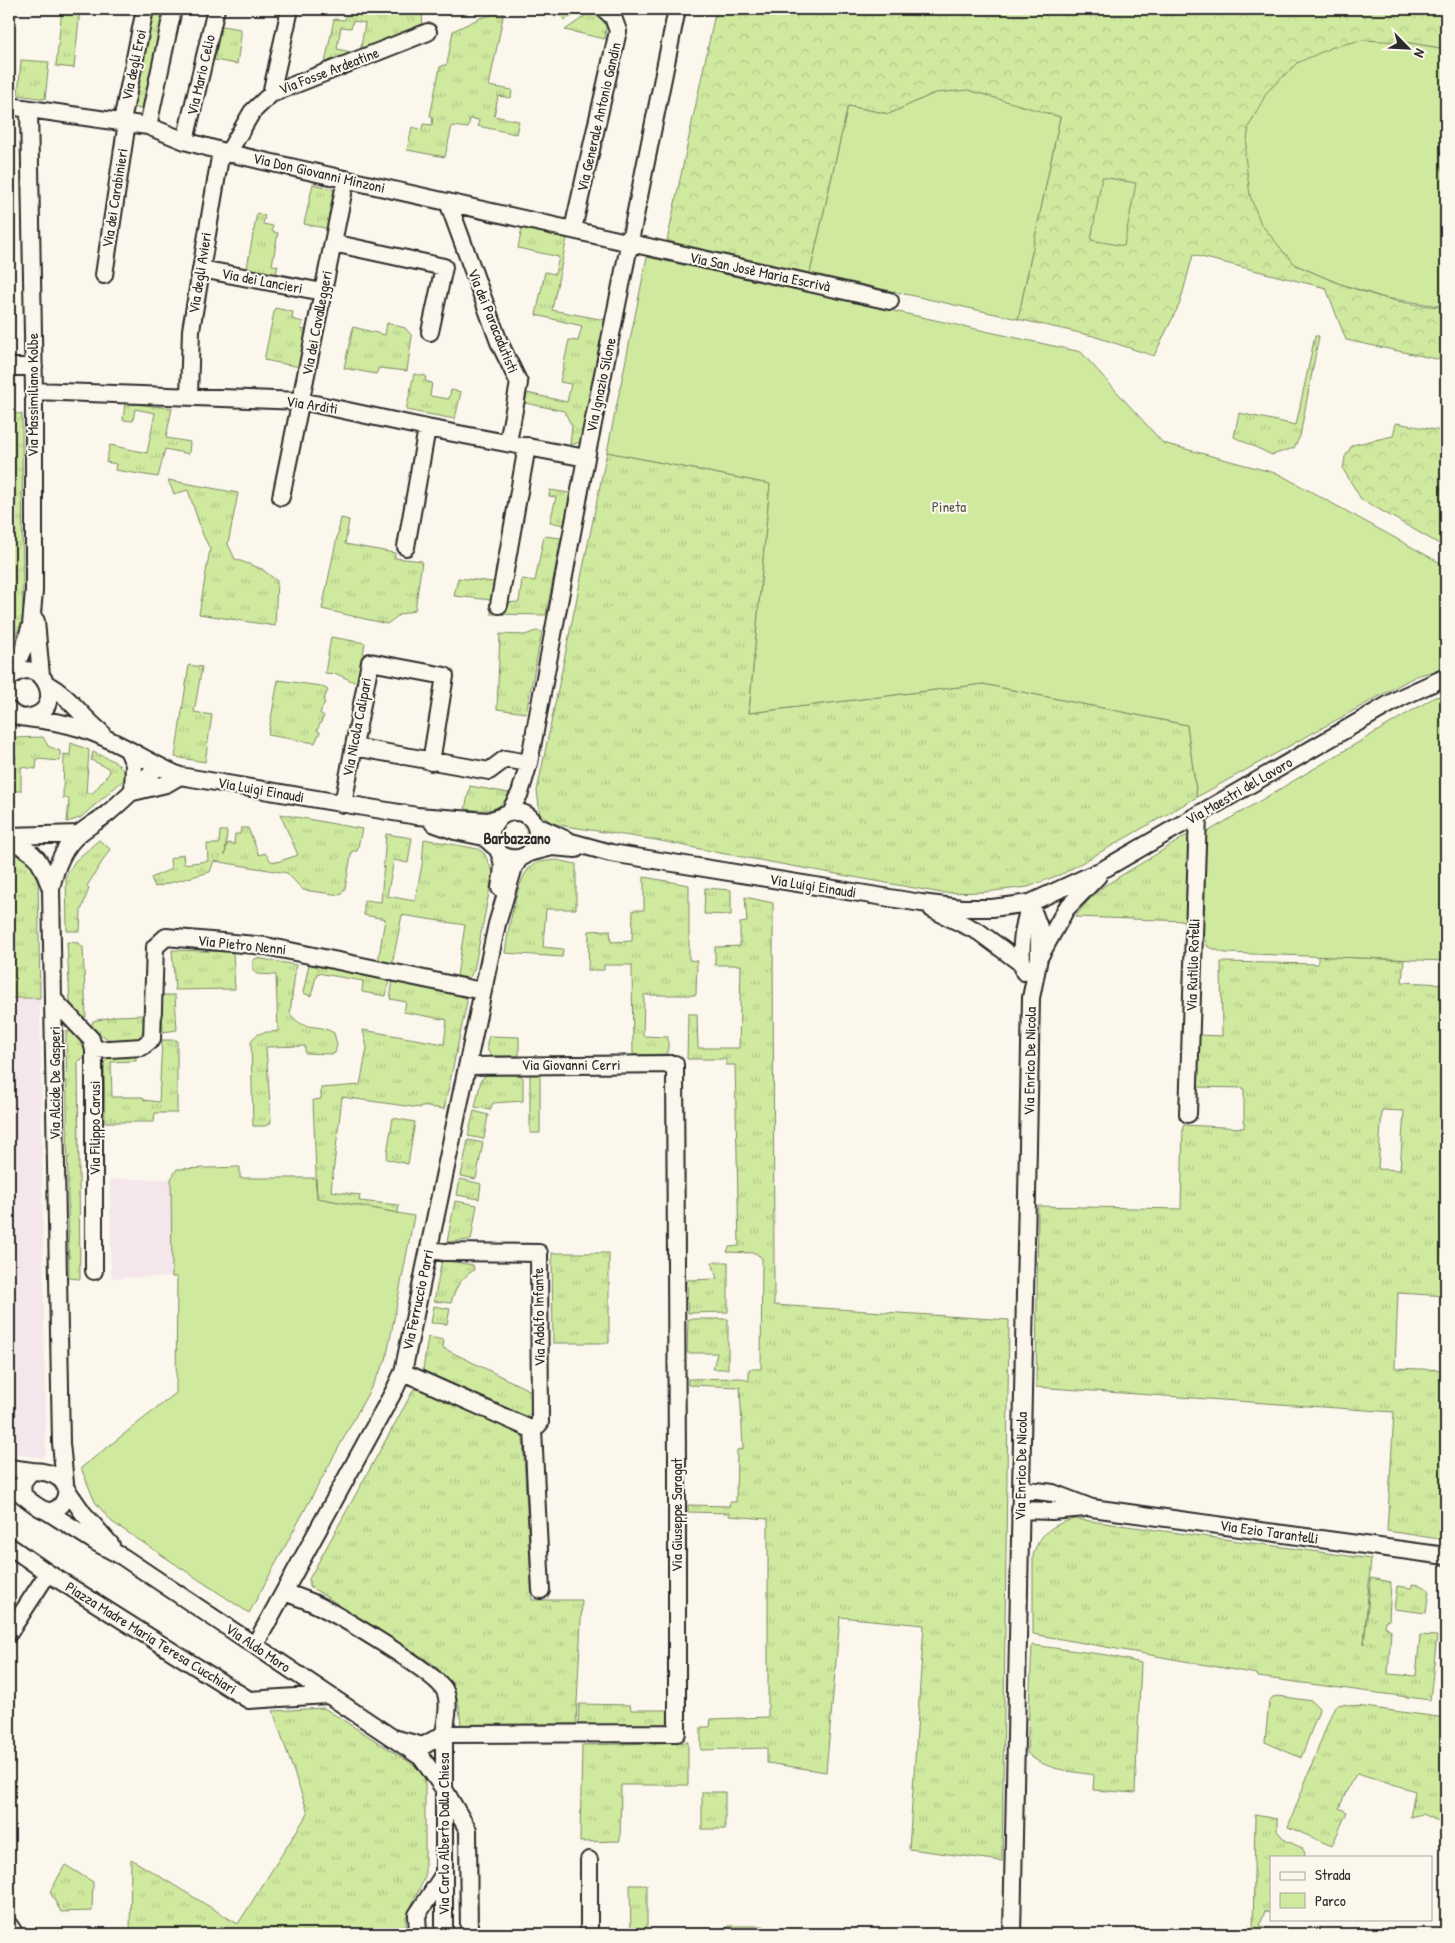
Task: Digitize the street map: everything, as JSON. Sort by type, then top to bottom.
[{"type":"street","name":"Via degli Eroi","points":[[124,121],[145,9]]},
{"type":"street","points":[[148,126],[173,9]]},
{"type":"street","name":"Via Mario Celio","points":[[185,141],[216,9]]},
{"type":"street","points":[[270,94],[290,9]]},
{"type":"street","name":"Via Generale Antonio Gandin","points":[[573,230],[618,31],[612,17],[604,9]]},
{"type":"street","name":"Via Ignazio Silone","points":[[504,815],[520,793],[529,762],[586,458],[677,9]]},
{"type":"street","name":"Via Fosse Ardeatine","points":[[225,152],[252,112],[270,94],[428,32]]},
{"type":"street","name":"Via Don Giovanni Minzoni","points":[[9,106],[124,121],[148,126],[185,141],[225,152],[631,242]]},
{"type":"street","name":"Via Massimiliano Kolbe","points":[[10,677],[24,647],[31,625],[34,596],[34,367],[29,109]]},
{"type":"street","name":"Via dei Carabinieri","points":[[104,275],[124,121]]},
{"type":"street","name":"Via degli Avieri","points":[[189,396],[191,330],[200,269],[225,152]]},
{"type":"street","name":"Via dei Cavalleggeri","points":[[282,496],[346,179]]},
{"type":"street","name":"Via dei Paracadutisti","points":[[448,202],[498,342],[519,383],[508,442]]},
{"type":"street","name":"Via San Josè Maria Escrivà","points":[[631,242],[650,248],[890,301]]},
{"type":"street","points":[[333,244],[444,267],[430,332]]},
{"type":"street","name":"Via dei Lancieri","points":[[200,269],[323,292]]},
{"type":"street","points":[[9,367],[34,367]]},
{"type":"street","name":"Via Arditi","points":[[34,391],[301,400],[427,428],[586,458]]},
{"type":"street","points":[[406,547],[427,428]]},
{"type":"street","points":[[499,605],[527,446]]},
{"type":"street","points":[[16,716],[37,715],[47,704],[50,694],[44,680],[34,596]]},
{"type":"street","name":"Via Nicola Calipari","points":[[343,804],[370,662],[445,676],[431,762]]},
{"type":"street","points":[[10,677],[24,670],[36,672],[44,680]]},
{"type":"street","name":"Via Maestri del Lavoro","points":[[1030,903],[1106,868],[1400,698],[1446,677]]},
{"type":"street","name":"Via Luigi Einaudi","points":[[44,680],[60,691],[89,722],[112,741]]},
{"type":"street","name":"Via Luigi Einaudi","points":[[16,716],[51,721],[84,729],[112,741],[180,776],[417,816],[488,821],[504,815]]},
{"type":"street","points":[[354,747],[489,771],[505,759],[529,762]]},
{"type":"street","points":[[128,750],[134,764],[133,792],[166,784],[180,776]]},
{"type":"street","name":"Via Ignazio Silone","points":[[529,762],[532,821]]},
{"type":"street","name":"Via Alcide De Gasperi","points":[[66,1486],[60,1443],[51,889],[55,869],[63,854],[79,834],[106,815],[133,792],[158,766]]},
{"type":"street","points":[[516,812],[532,821],[537,840],[534,847],[524,856],[506,857],[497,850],[492,831],[494,823],[504,815],[516,812]]},
{"type":"street","name":"Via Rutilio Rotelli","points":[[1188,1114],[1198,815]]},
{"type":"street","name":"Via Luigi Einaudi","points":[[417,816],[455,831],[484,837],[497,850]]},
{"type":"street","name":"Via Luigi Einaudi","points":[[532,821],[571,842],[597,849],[921,904],[962,908],[992,908],[1030,903]]},
{"type":"street","points":[[9,836],[79,834]]},
{"type":"street","points":[[9,840],[26,847],[38,860],[51,889]]},
{"type":"street","name":"Via Luigi Einaudi","points":[[524,856],[552,847],[597,849]]},
{"type":"street","name":"Via Ferruccio Parri","points":[[497,850],[503,864],[497,924]]},
{"type":"street","name":"Via Ferruccio Parri","points":[[255,1645],[403,1372],[497,924],[514,867],[524,856]]},
{"type":"street","points":[[1039,958],[1066,910],[1106,868]]},
{"type":"street","points":[[1030,903],[1039,927],[1039,958],[1031,998]]},
{"type":"street","points":[[1030,903],[1023,928],[1022,964],[1031,998]]},
{"type":"street","points":[[921,904],[979,932],[1022,964]]},
{"type":"street","name":"Via Pietro Nenni","points":[[94,1050],[142,1047],[152,1040],[155,947],[166,938],[266,946],[482,991]]},
{"type":"street","name":"Via Enrico De Nicola","points":[[1012,1934],[1031,998]]},
{"type":"street","points":[[54,1000],[91,1039],[94,1050]]},
{"type":"street","name":"Via Filippo Carusi","points":[[94,1050],[94,1271]]},
{"type":"street","name":"Via Giovanni Cerri","points":[[468,1066],[675,1064]]},
{"type":"street","name":"Via Giuseppe Saragat","points":[[444,1734],[676,1733],[675,1064]]},
{"type":"street","name":"Via Adolfo Infante","points":[[428,1250],[445,1252],[539,1253],[540,1423],[533,1430],[541,1590]]},
{"type":"street","points":[[403,1372],[533,1430]]},
{"type":"street","name":"Via Alcide De Gasperi","points":[[38,1472],[54,1461],[60,1443]]},
{"type":"street","points":[[9,1468],[38,1472],[59,1477],[66,1486],[65,1498],[60,1506],[53,1510],[44,1510],[16,1490],[25,1478],[38,1472]]},
{"type":"street","name":"Via Aldo Moro","points":[[66,1486],[82,1513],[123,1557]]},
{"type":"street","points":[[1020,1489],[1053,1493],[1092,1508]]},
{"type":"street","points":[[1020,1510],[1052,1511],[1092,1508]]},
{"type":"street","name":"Via Ezio Tarantelli","points":[[1092,1508],[1446,1556]]},
{"type":"street","name":"Via Aldo Moro","points":[[44,1510],[96,1543],[123,1557],[421,1757],[444,1789],[468,1830],[469,1934]]},
{"type":"street","name":"Piazza Madre Maria Teresa Cucchiari","points":[[9,1546],[249,1700],[327,1695]]},
{"type":"street","points":[[9,1633],[48,1572]]},
{"type":"street","points":[[285,1592],[313,1603],[344,1620],[398,1653],[444,1688],[447,1701],[447,1715],[444,1734]]},
{"type":"street","name":"Via Aldo Moro","points":[[393,1738],[422,1746],[444,1734]]},
{"type":"street","name":"Via Carlo Alberto Dalla Chiesa","points":[[444,1734],[444,1934]]},
{"type":"street","points":[[589,1860],[589,1934]]},
{"type":"street","points":[[418,1934],[418,1915],[444,1874]]},
{"type":"street","points":[[9,1925],[15,1934]]},
{"type":"shaded area","points":[[9,998],[40,998],[46,1453],[42,1458],[9,1453]]},
{"type":"shaded area","points":[[110,1179],[171,1179],[172,1277],[111,1278]]},
{"type":"green space","points":[[62,9],[80,9],[74,68],[56,66]]},
{"type":"green space","points":[[152,9],[164,9],[143,105],[140,109],[133,107]]},
{"type":"green space","points":[[348,9],[423,9],[422,28],[360,53],[365,23],[353,21],[351,28],[341,27],[337,49],[356,53],[324,68],[334,19],[345,20]]},
{"type":"green space","points":[[553,9],[588,9],[564,20]]},
{"type":"green space","points":[[716,9],[1446,9],[1446,49],[1404,42],[1296,265],[1369,294],[1407,303],[1446,307],[1446,361],[1346,340],[1326,288],[1193,255],[1180,303],[1154,356],[1093,336],[1018,319],[1060,117],[935,93],[889,114],[848,106],[810,273],[667,241]]},
{"type":"green space","points":[[504,12],[489,86],[512,90],[511,98],[498,96],[494,116],[519,121],[516,134],[478,126],[479,120],[470,119],[468,128],[452,126],[445,157],[407,150],[412,127],[422,130],[423,124],[432,125],[433,117],[430,116],[440,67],[447,64],[453,31],[480,18]]},
{"type":"green space","points":[[591,12],[602,17],[606,27],[605,39],[565,30]]},
{"type":"green space","points":[[221,26],[241,29],[237,64],[214,60]]},
{"type":"green space","points":[[1362,40],[1404,42],[1446,49],[1446,307],[1385,298],[1338,283],[1296,265],[1261,224],[1250,196],[1245,155],[1249,126],[1267,92],[1297,63],[1333,47]]},
{"type":"green space","points":[[21,60],[49,62],[45,99],[18,95]]},
{"type":"green space","points":[[968,90],[1060,117],[1018,319],[810,273],[848,106],[889,114],[935,93]]},
{"type":"green space","points":[[1102,177],[1136,183],[1124,246],[1091,240]]},
{"type":"green space","points":[[313,184],[336,190],[330,229],[304,224]]},
{"type":"green space","points":[[257,213],[265,216],[263,224],[273,226],[272,231],[278,233],[272,265],[278,266],[276,273],[301,278],[300,285],[246,273]]},
{"type":"green space","points":[[522,228],[567,238],[552,310],[605,320],[581,442],[570,445],[572,426],[564,411],[525,403],[527,393],[567,402],[571,384],[560,382],[569,340],[578,341],[582,326],[536,315],[545,272],[555,274],[559,257],[518,248]]},
{"type":"green space","name":"Pineta","points":[[647,257],[1081,352],[1163,443],[1279,474],[1446,566],[1446,668],[1416,676],[1197,797],[1187,725],[983,684],[749,713],[770,484],[607,452]]},
{"type":"green space","points":[[275,308],[293,312],[292,319],[303,322],[301,329],[309,331],[300,367],[264,360]]},
{"type":"green space","points":[[387,323],[405,328],[412,336],[407,371],[379,368],[376,374],[344,368],[353,327],[385,335]]},
{"type":"green space","points":[[1315,336],[1319,336],[1300,436],[1294,448],[1272,455],[1234,437],[1239,413],[1296,425]]},
{"type":"green space","points":[[414,374],[426,376],[425,381],[432,383],[430,396],[449,399],[451,390],[461,392],[455,419],[406,410]]},
{"type":"green space","points":[[125,403],[172,408],[166,438],[190,442],[189,454],[165,449],[158,477],[115,470],[116,464],[106,462],[110,445],[147,453],[155,413],[135,409],[133,421],[123,420]]},
{"type":"green space","points":[[1446,407],[1446,548],[1361,499],[1343,469],[1345,457],[1352,445],[1393,436],[1396,423],[1442,431]]},
{"type":"green space","points":[[9,413],[22,414],[23,619],[9,651]]},
{"type":"green space","points":[[607,452],[770,484],[749,713],[983,684],[1187,725],[1197,797],[1064,873],[1028,887],[985,892],[942,893],[656,840],[552,823],[540,814],[537,791]]},
{"type":"green space","points":[[168,480],[238,493],[228,544],[235,559],[262,569],[277,581],[275,626],[199,614],[210,549],[203,535],[188,490],[174,494]]},
{"type":"green space","points":[[550,490],[570,493],[564,525],[550,522],[556,497],[549,496]]},
{"type":"green space","points":[[341,518],[349,520],[345,544],[395,553],[395,558],[422,561],[415,610],[399,615],[387,624],[322,609]]},
{"type":"green space","points":[[544,536],[561,538],[546,615],[491,614],[491,610],[504,611],[505,603],[519,602],[522,579],[535,581]]},
{"type":"green space","points":[[458,578],[494,582],[492,600],[454,596]]},
{"type":"green space","points":[[536,631],[542,632],[526,713],[497,709],[500,634],[525,635]]},
{"type":"green space","points":[[331,637],[365,643],[358,684],[337,674],[325,673]]},
{"type":"green space","points":[[189,665],[202,667],[194,712],[212,715],[205,762],[175,757]]},
{"type":"green space","points":[[278,680],[321,686],[328,690],[320,713],[324,716],[317,730],[320,732],[315,743],[268,735]]},
{"type":"green space","points":[[1446,695],[1446,961],[1225,953],[1208,947],[1199,928],[1204,834],[1435,697]]},
{"type":"green space","points":[[43,737],[48,746],[60,751],[60,761],[37,759],[36,769],[21,767],[21,791],[12,791],[16,756],[13,754],[14,738]]},
{"type":"green space","points":[[71,743],[89,750],[86,793],[93,793],[110,772],[108,768],[91,760],[93,752],[118,764],[125,773],[126,778],[80,818],[67,822],[69,799],[63,798],[64,754],[70,755]]},
{"type":"green space","points":[[470,786],[509,793],[501,804],[491,809],[465,809]]},
{"type":"green space","points":[[280,814],[362,829],[357,851],[352,851],[345,888],[341,895],[303,890],[287,873],[214,861],[210,872],[155,887],[151,878],[171,869],[170,859],[183,854],[184,864],[208,861],[207,844],[219,844],[220,831],[227,831],[225,855],[227,843],[234,844],[235,834],[240,834],[241,828],[248,828],[259,855],[265,853],[271,861],[277,862],[298,855]]},
{"type":"green space","points":[[1191,833],[1188,921],[1075,917],[1085,904],[1104,886]]},
{"type":"green space","points":[[386,834],[412,838],[408,863],[394,860],[387,896],[415,901],[422,865],[424,839],[478,849],[484,853],[493,872],[474,970],[469,978],[457,976],[465,925],[402,915],[392,965],[378,962],[385,919],[364,915],[364,900],[381,902]]},
{"type":"green space","points":[[99,840],[110,849],[87,886],[89,888],[81,911],[80,931],[67,931],[66,876],[75,861]]},
{"type":"green space","points":[[9,852],[27,860],[38,877],[40,998],[9,998]]},
{"type":"green space","points":[[556,860],[576,864],[576,909],[546,909],[543,947],[563,949],[562,957],[505,953],[517,892],[522,880],[533,865],[544,861]]},
{"type":"green space","points":[[644,877],[689,885],[689,960],[697,961],[696,995],[644,995],[643,1036],[668,1037],[668,1054],[633,1055],[632,965],[604,965],[604,970],[588,970],[589,931],[610,930],[611,942],[632,941],[633,910],[644,910]]},
{"type":"green space","points":[[705,888],[731,890],[731,915],[704,914]]},
{"type":"green space","points":[[745,897],[773,903],[774,1305],[1009,1320],[1002,1861],[909,1849],[924,1625],[840,1617],[826,1772],[767,1763],[767,1748],[701,1750],[701,1727],[710,1727],[711,1719],[768,1717],[768,1519],[729,1516],[729,1513],[688,1512],[688,1505],[729,1506],[730,1502],[736,1502],[737,1450],[743,1449],[740,1387],[688,1385],[688,1379],[741,1378],[749,1381],[749,1369],[761,1369],[762,1258],[755,1253],[727,1252],[729,1247],[739,1246],[735,1065],[726,1065],[726,1059],[687,1059],[688,1014],[697,1014],[698,1048],[739,1048],[741,965],[715,965],[715,947],[740,946],[740,923],[747,922]]},
{"type":"green space","points":[[67,942],[78,943],[83,947],[86,1017],[83,1018],[70,1004]]},
{"type":"green space","points":[[172,950],[233,952],[235,989],[175,990]]},
{"type":"green space","points":[[1318,956],[1404,960],[1402,982],[1445,984],[1446,974],[1446,1296],[1398,1293],[1395,1368],[1446,1370],[1446,1540],[1387,1531],[1394,1412],[1036,1387],[1038,1206],[1181,1209],[1183,1125],[1244,1128],[1244,1088],[1195,1087],[1198,1035],[1222,1036],[1221,962],[1318,964]],"holes":[[[1382,1110],[1404,1111],[1400,1170],[1378,1169]]]},
{"type":"green space","points":[[257,958],[296,965],[290,1013],[300,1023],[334,1033],[337,1045],[335,1053],[332,1054],[305,1053],[305,1046],[266,1047],[271,1120],[270,1124],[265,1126],[253,1126],[251,1042],[259,1034],[278,1031],[276,975],[257,974],[253,971],[253,960]]},
{"type":"green space","points":[[309,964],[389,980],[386,996],[362,992],[363,981],[317,973],[311,996],[303,993]]},
{"type":"green space","points":[[393,980],[463,994],[467,1002],[444,1109],[420,1106],[420,1108],[342,1097],[331,1191],[360,1195],[359,1201],[399,1205],[398,1213],[317,1198],[313,1100],[321,1099],[321,1088],[360,1085],[367,1048],[363,1030],[444,1044],[447,1020],[404,1012],[406,1002],[390,999]]},
{"type":"green space","points":[[161,995],[175,995],[177,1030],[163,1032]]},
{"type":"green space","points":[[143,1015],[144,1029],[139,1039],[118,1042],[102,1036],[91,1027],[93,1021],[116,1016]]},
{"type":"green space","points":[[70,1031],[86,1046],[87,1057],[78,1061],[80,1279],[69,1278],[66,1032]]},
{"type":"green space","points":[[489,1036],[519,1037],[519,1056],[492,1056],[487,1047]]},
{"type":"green space","points":[[162,1040],[177,1040],[177,1113],[155,1113],[154,1122],[105,1122],[104,1063],[114,1055],[136,1054],[136,1061],[111,1062],[112,1097],[143,1097],[144,1100],[159,1102]]},
{"type":"green space","points":[[487,1074],[520,1075],[523,1078],[523,1101],[493,1103],[490,1110],[475,1107],[481,1080]]},
{"type":"green space","points":[[530,1074],[540,1075],[540,1133],[530,1133]]},
{"type":"green space","points":[[474,1111],[488,1115],[484,1139],[468,1136]]},
{"type":"green space","points":[[393,1118],[415,1122],[408,1164],[386,1159]]},
{"type":"green space","points":[[468,1140],[483,1143],[476,1179],[461,1176]]},
{"type":"green space","points":[[240,1167],[240,1178],[315,1178],[317,1198],[414,1216],[386,1360],[249,1613],[112,1522],[95,1502],[81,1468],[176,1393],[177,1277],[172,1277],[171,1179],[177,1169]]},
{"type":"green space","points":[[460,1179],[481,1184],[479,1199],[457,1195]]},
{"type":"green space","points":[[455,1201],[477,1205],[471,1240],[447,1242]]},
{"type":"green space","points":[[552,1253],[609,1253],[609,1343],[553,1343]]},
{"type":"green space","points":[[442,1260],[473,1265],[474,1270],[459,1284],[451,1303],[434,1301]]},
{"type":"green space","points":[[712,1262],[728,1262],[728,1312],[688,1313],[687,1280],[717,1279]]},
{"type":"green space","points":[[434,1306],[450,1309],[447,1324],[431,1323]]},
{"type":"green space","points":[[688,1319],[728,1319],[728,1369],[713,1369],[717,1353],[687,1353]]},
{"type":"green space","points":[[428,1337],[444,1340],[443,1348],[533,1392],[533,1410],[531,1414],[526,1416],[426,1372],[423,1369]]},
{"type":"green space","points":[[414,1389],[519,1431],[523,1438],[532,1600],[582,1600],[576,1724],[461,1725],[457,1697],[454,1690],[433,1664],[309,1586],[309,1579]]},
{"type":"green space","points":[[1075,1519],[1371,1559],[1364,1644],[1371,1578],[1391,1582],[1389,1620],[1385,1621],[1384,1626],[1391,1630],[1388,1674],[1416,1676],[1420,1635],[1437,1636],[1430,1700],[1258,1677],[1257,1674],[1033,1634],[1033,1557],[1035,1549],[1038,1542],[1048,1531],[1060,1524]]},
{"type":"green space","points":[[1412,1584],[1420,1585],[1429,1590],[1426,1613],[1394,1609],[1397,1586],[1412,1588]]},
{"type":"green space","points":[[1032,1645],[1107,1655],[1141,1663],[1135,1793],[1093,1790],[1094,1775],[1050,1766],[1034,1759],[1027,1753]]},
{"type":"green space","points":[[1278,1696],[1312,1701],[1319,1708],[1301,1758],[1265,1742],[1269,1701],[1273,1697]]},
{"type":"green space","points":[[579,1704],[630,1705],[631,1710],[669,1710],[668,1727],[578,1726]]},
{"type":"green space","points":[[1342,1704],[1446,1718],[1446,1825],[1422,1814],[1410,1817],[1415,1791],[1357,1773],[1339,1808],[1347,1812],[1332,1846],[1288,1827],[1332,1712],[1335,1706]]},
{"type":"green space","points":[[324,1708],[414,1765],[425,1776],[425,1877],[406,1917],[406,1934],[130,1934],[131,1859],[238,1924],[308,1813],[273,1711]]},
{"type":"green space","points":[[688,1742],[688,1785],[621,1785],[620,1841],[580,1842],[582,1745]]},
{"type":"green space","points":[[702,1792],[725,1792],[725,1829],[702,1829]]},
{"type":"green space","points":[[1255,1815],[1277,1819],[1277,1831],[1285,1840],[1302,1848],[1305,1853],[1304,1856],[1270,1856],[1270,1914],[1265,1911],[1260,1925],[1272,1931],[1271,1934],[1253,1934]]},
{"type":"green space","points":[[65,1865],[93,1882],[92,1911],[61,1912],[50,1892]]},
{"type":"green space","points":[[630,1885],[647,1885],[647,1934],[631,1934]]},
{"type":"green space","points":[[728,1926],[764,1926],[764,1934],[728,1934]]},
{"type":"district","name":"Barbazzano","points":[[517,838]]}]
